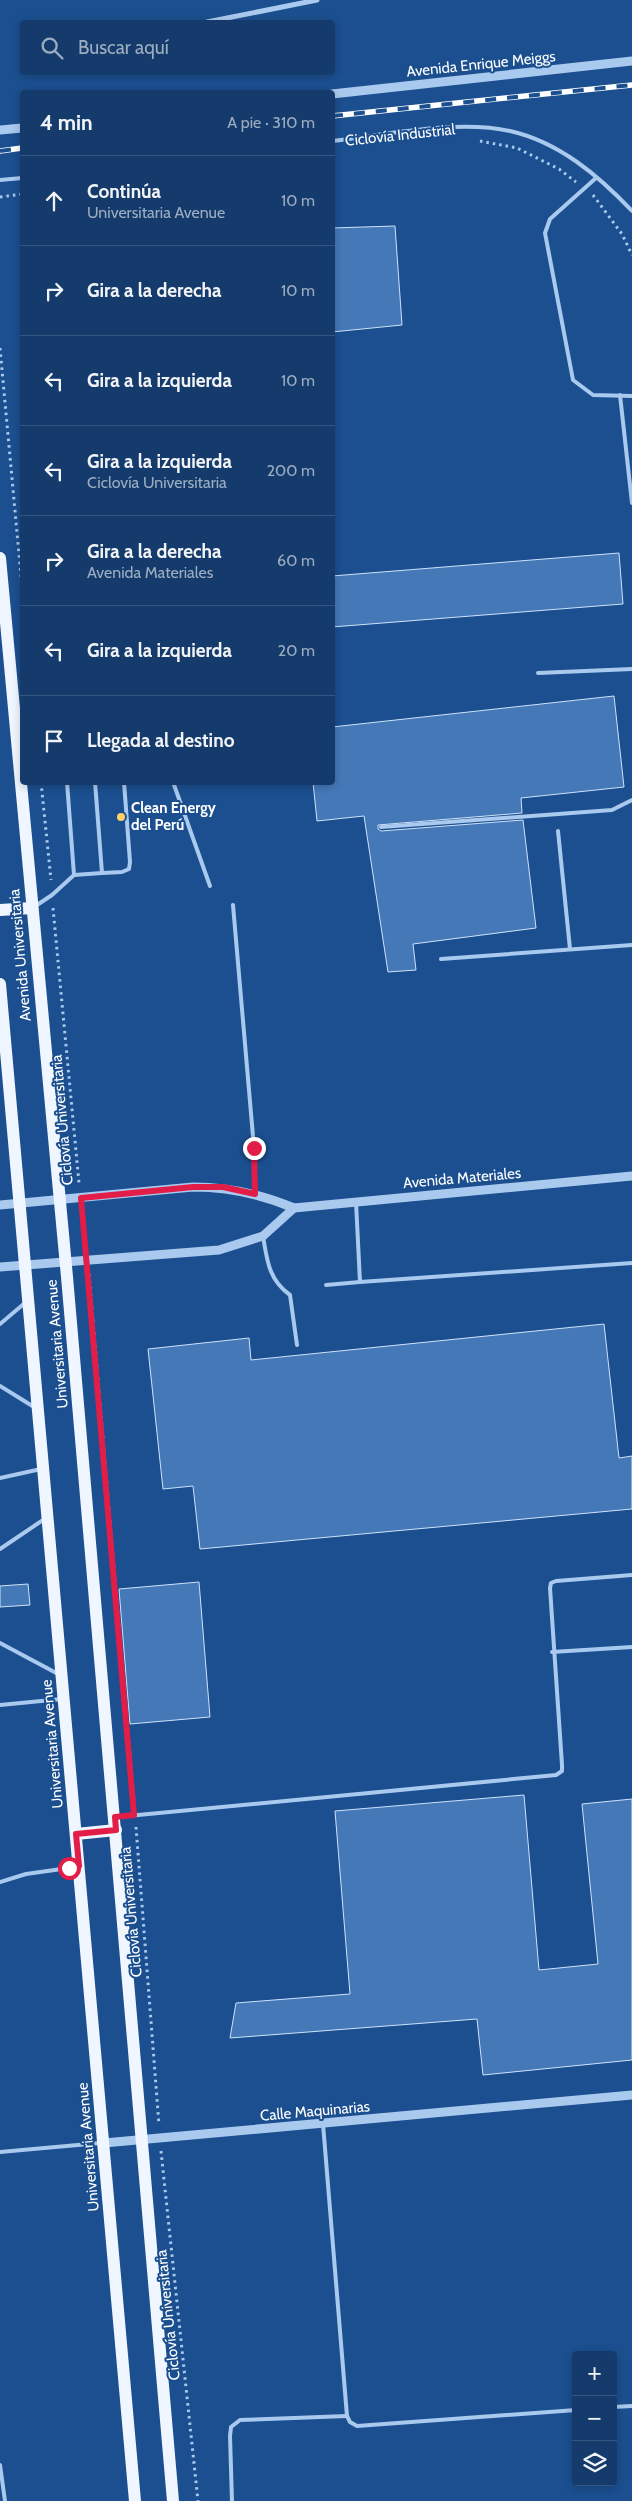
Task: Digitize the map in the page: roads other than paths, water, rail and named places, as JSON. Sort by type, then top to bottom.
[{"type":"main road","name":"Avenida Universitaria","points":[[0,558],[20,757]]},
{"type":"main road","name":"Avenida Universitaria","points":[[22,785],[60,1200]]},
{"type":"main road","points":[[0,910],[32,908]]},
{"type":"main road","name":"Universitaria Avenue","points":[[0,984],[135,2501]]},
{"type":"main road","name":"Universitaria Avenue","points":[[60,1200],[143,2139],[172,2501]]},
{"type":"main road","points":[[76,1834],[116,1830]]},
{"type":"street","points":[[217,20],[317,0]]},
{"type":"street","name":"Avenida Enrique Meiggs","points":[[335,94],[632,61]]},
{"type":"street","points":[[0,130],[20,128]]},
{"type":"street","name":"Avenida Materiales","points":[[0,1205],[193,1187],[223,1187],[255,1194],[294,1208],[632,1176]]},
{"type":"street","points":[[0,1267],[219,1250],[263,1236],[294,1208]]},
{"type":"street","name":"Calle Maquinarias","points":[[104,2143],[632,2095]]},
{"type":"lane","points":[[335,141],[436,129],[478,128],[510,131],[540,141],[563,153],[596,178],[632,211]]},
{"type":"lane","points":[[0,180],[20,178]]},
{"type":"lane","points":[[596,178],[550,219],[545,233],[573,380],[581,388],[593,395],[632,396]]},
{"type":"lane","points":[[620,395],[632,503]]},
{"type":"lane","points":[[538,673],[632,669]]},
{"type":"lane","points":[[67,785],[74,875]]},
{"type":"lane","points":[[95,785],[102,873]]},
{"type":"lane","points":[[32,908],[52,896],[74,875],[122,872],[129,869],[124,785]]},
{"type":"lane","points":[[174,785],[210,886]]},
{"type":"lane","points":[[380,827],[612,810],[632,800]]},
{"type":"lane","points":[[558,831],[570,949]]},
{"type":"lane","points":[[233,905],[254,1148],[255,1194]]},
{"type":"lane","points":[[441,959],[632,945]]},
{"type":"lane","points":[[356,1202],[360,1282]]},
{"type":"lane","points":[[263,1236],[270,1272],[275,1282],[290,1295],[297,1345]]},
{"type":"lane","points":[[326,1285],[632,1263]]},
{"type":"lane","points":[[0,1324],[28,1301]]},
{"type":"lane","points":[[0,1386],[38,1410]]},
{"type":"lane","points":[[0,1478],[43,1469]]},
{"type":"lane","points":[[0,1549],[48,1517]]},
{"type":"lane","points":[[115,1817],[556,1775],[562,1772],[562,1765],[552,1652],[551,1583],[556,1581],[632,1576]]},
{"type":"lane","points":[[0,1643],[62,1676]]},
{"type":"lane","points":[[552,1652],[632,1648]]},
{"type":"lane","points":[[0,1705],[64,1699]]},
{"type":"lane","points":[[0,1882],[26,1874],[79,1866]]},
{"type":"lane","points":[[323,2124],[347,2416],[350,2422],[357,2426],[572,2410]]},
{"type":"lane","name":"Calle Maquinarias","points":[[0,2152],[104,2143]]},
{"type":"lane","points":[[617,2407],[632,2406]]},
{"type":"lane","points":[[232,2501],[230,2436],[231,2427],[240,2420],[347,2416]]},
{"type":"lane","points":[[0,2465],[5,2501]]},
{"type":"railway","points":[[335,116],[632,85]]},
{"type":"railway","points":[[0,151],[20,148]]},
{"type":"place","name":"Clean Energy del Perú","points":[[121,817]]}]
